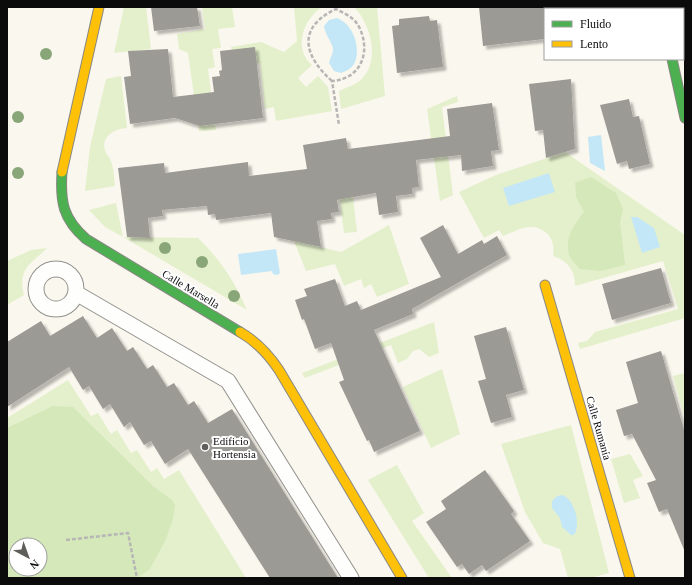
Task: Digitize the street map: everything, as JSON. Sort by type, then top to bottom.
[{"type":"street","name":"Calle Marsella","points":[[99,7],[62,171],[60,195],[67,220],[75,231],[86,239],[250,338],[262,349],[279,370],[402,578]]},
{"type":"street","points":[[672,60],[685,118]]},
{"type":"street","name":"Calle Rumanía","points":[[544,285],[630,578]]},
{"type":"lane","points":[[76,293],[228,381],[351,578]]},
{"type":"path","points":[[332,81],[345,79],[357,72],[363,57],[364,42],[358,25],[349,15],[336,8],[325,14],[313,27],[308,39],[309,51],[313,59],[332,81],[339,125]]},
{"type":"path","points":[[66,540],[128,533],[137,578]]},
{"type":"green space","points":[[124,7],[146,7],[151,49],[114,53]]},
{"type":"green space","points":[[202,7],[232,7],[235,27],[218,29],[221,48],[212,49],[215,67],[208,69],[216,130],[199,131],[188,53],[179,49],[177,34],[205,29]]},
{"type":"green space","points":[[294,7],[322,7],[315,12],[305,26],[302,43],[303,51],[306,58],[312,65],[298,78],[306,87],[318,76],[328,87],[332,111],[276,121],[274,107],[265,109],[260,63],[234,65],[231,47],[261,42],[284,52],[297,41]]},
{"type":"green space","points":[[354,7],[377,7],[385,96],[341,109],[339,91],[353,85],[363,78],[369,67],[371,59],[371,40],[360,14]]},
{"type":"green space","points":[[121,76],[127,128],[112,132],[104,143],[104,148],[112,164],[115,186],[85,191],[90,147],[106,79]]},
{"type":"green space","points":[[457,96],[458,102],[442,107],[453,195],[440,201],[427,109]]},
{"type":"green space","points":[[565,152],[685,235],[685,318],[580,349],[578,343],[587,341],[595,332],[678,309],[663,261],[575,286],[574,275],[570,267],[567,263],[553,256],[554,251],[552,241],[550,237],[542,230],[528,227],[503,236],[499,230],[484,238],[459,192],[496,175]]},
{"type":"green space","points":[[348,153],[357,232],[344,233],[334,154]]},
{"type":"green space","points":[[591,177],[616,193],[623,209],[620,222],[625,265],[601,271],[580,269],[571,258],[568,248],[571,231],[584,212],[576,197],[575,183]]},
{"type":"green space","points":[[116,203],[123,237],[105,227],[89,210]]},
{"type":"green space","points":[[389,225],[409,284],[377,297],[371,284],[364,288],[361,279],[344,286],[335,264],[306,271],[294,241],[341,252]]},
{"type":"green space","points":[[123,237],[198,238],[226,271],[247,310]]},
{"type":"green space","points":[[47,248],[27,267],[24,272],[22,286],[24,295],[7,305],[7,261],[31,250]]},
{"type":"green space","points":[[434,322],[439,353],[429,357],[419,349],[413,351],[407,359],[398,363],[391,345],[305,378],[302,373]]},
{"type":"green space","points":[[442,369],[460,434],[431,448],[403,387]]},
{"type":"green space","points":[[685,373],[685,419],[673,376]]},
{"type":"green space","points":[[68,380],[91,416],[98,413],[111,434],[117,430],[131,453],[137,450],[151,472],[157,468],[164,479],[179,470],[246,578],[7,578],[7,418]]},
{"type":"green space","points":[[53,406],[73,407],[153,486],[172,500],[175,505],[173,519],[166,539],[150,569],[137,578],[7,578],[7,428]]},
{"type":"green space","points":[[571,425],[609,573],[590,578],[568,578],[560,549],[543,543],[525,512],[501,444]]},
{"type":"green space","points":[[630,454],[643,476],[633,480],[640,498],[624,503],[611,459]]},
{"type":"green space","points":[[397,465],[424,513],[412,521],[452,578],[429,578],[368,480]]},
{"type":"water","points":[[337,18],[348,25],[352,31],[357,51],[353,66],[341,73],[334,71],[329,63],[333,53],[333,48],[324,26],[329,20]]},
{"type":"water","points":[[601,135],[605,171],[590,163],[588,137]]},
{"type":"water","points":[[549,173],[555,192],[509,206],[503,188]]},
{"type":"water","points":[[631,217],[637,217],[654,228],[660,247],[642,253]]},
{"type":"water","points":[[276,249],[280,273],[277,275],[273,274],[272,271],[241,275],[238,254]]},
{"type":"water","points":[[562,495],[567,497],[576,513],[577,525],[574,535],[571,535],[562,527],[560,518],[552,508],[552,501],[557,496]]},
{"type":"building","points":[[151,7],[197,7],[200,26],[154,31]]},
{"type":"building","points":[[479,7],[545,7],[544,39],[483,46]]},
{"type":"building","points":[[429,16],[430,21],[437,20],[443,67],[397,73],[392,26],[399,25],[399,19]]},
{"type":"building","points":[[255,47],[263,118],[200,126],[175,118],[130,124],[124,77],[131,76],[128,51],[168,49],[173,97],[214,92],[212,77],[220,76],[219,71],[222,70],[220,51]]},
{"type":"building","points":[[571,79],[575,149],[546,158],[543,130],[535,131],[529,84]]},
{"type":"building","points":[[629,99],[633,117],[639,116],[650,164],[629,169],[627,161],[617,164],[600,105]]},
{"type":"building","points":[[492,103],[499,150],[491,151],[493,166],[462,171],[461,155],[416,160],[419,187],[412,188],[412,194],[396,196],[398,212],[379,215],[376,193],[337,200],[339,212],[331,213],[332,219],[317,221],[321,247],[274,237],[271,213],[216,220],[215,214],[208,215],[207,206],[162,210],[163,216],[148,218],[150,238],[127,237],[118,168],[164,163],[165,173],[248,162],[249,176],[307,169],[303,145],[346,138],[348,149],[450,136],[447,109]]},
{"type":"building","points":[[443,225],[458,254],[482,240],[484,244],[497,236],[507,255],[412,309],[413,314],[374,330],[420,431],[374,452],[369,440],[367,441],[339,382],[344,380],[331,343],[315,349],[295,300],[307,296],[304,289],[335,279],[345,306],[357,301],[361,310],[441,277],[420,238]]},
{"type":"building","points":[[661,268],[671,303],[612,320],[602,284]]},
{"type":"building","name":"Edificio Hortensia","points":[[83,316],[97,338],[112,328],[127,351],[133,347],[147,369],[153,365],[167,387],[174,383],[188,405],[194,401],[208,423],[232,409],[338,578],[270,578],[188,449],[165,464],[151,441],[144,445],[130,422],[124,427],[110,404],[103,409],[89,386],[83,390],[69,367],[7,407],[7,342],[41,321],[50,336]]},
{"type":"building","points":[[506,327],[524,390],[506,395],[512,417],[491,423],[478,381],[486,379],[474,336]]},
{"type":"building","points":[[661,351],[685,433],[685,552],[667,509],[659,512],[647,483],[656,480],[632,434],[624,436],[616,410],[638,403],[626,362]]},
{"type":"building","points":[[485,470],[514,511],[511,514],[530,541],[486,571],[482,565],[469,574],[462,564],[457,567],[426,522],[446,509],[441,501]]},
{"type":"traffic: fast","points":[[672,60],[685,118]]},
{"type":"traffic: fast","points":[[62,172],[62,192],[65,209],[68,217],[78,232],[86,239],[240,332]]},
{"type":"traffic: slow","points":[[62,172],[99,7]]},
{"type":"traffic: slow","points":[[545,285],[630,578]]},
{"type":"traffic: slow","points":[[240,332],[262,349],[279,370],[402,578]]},
{"type":"place","name":"Edificio Hortensia","points":[[205,447]]}]
